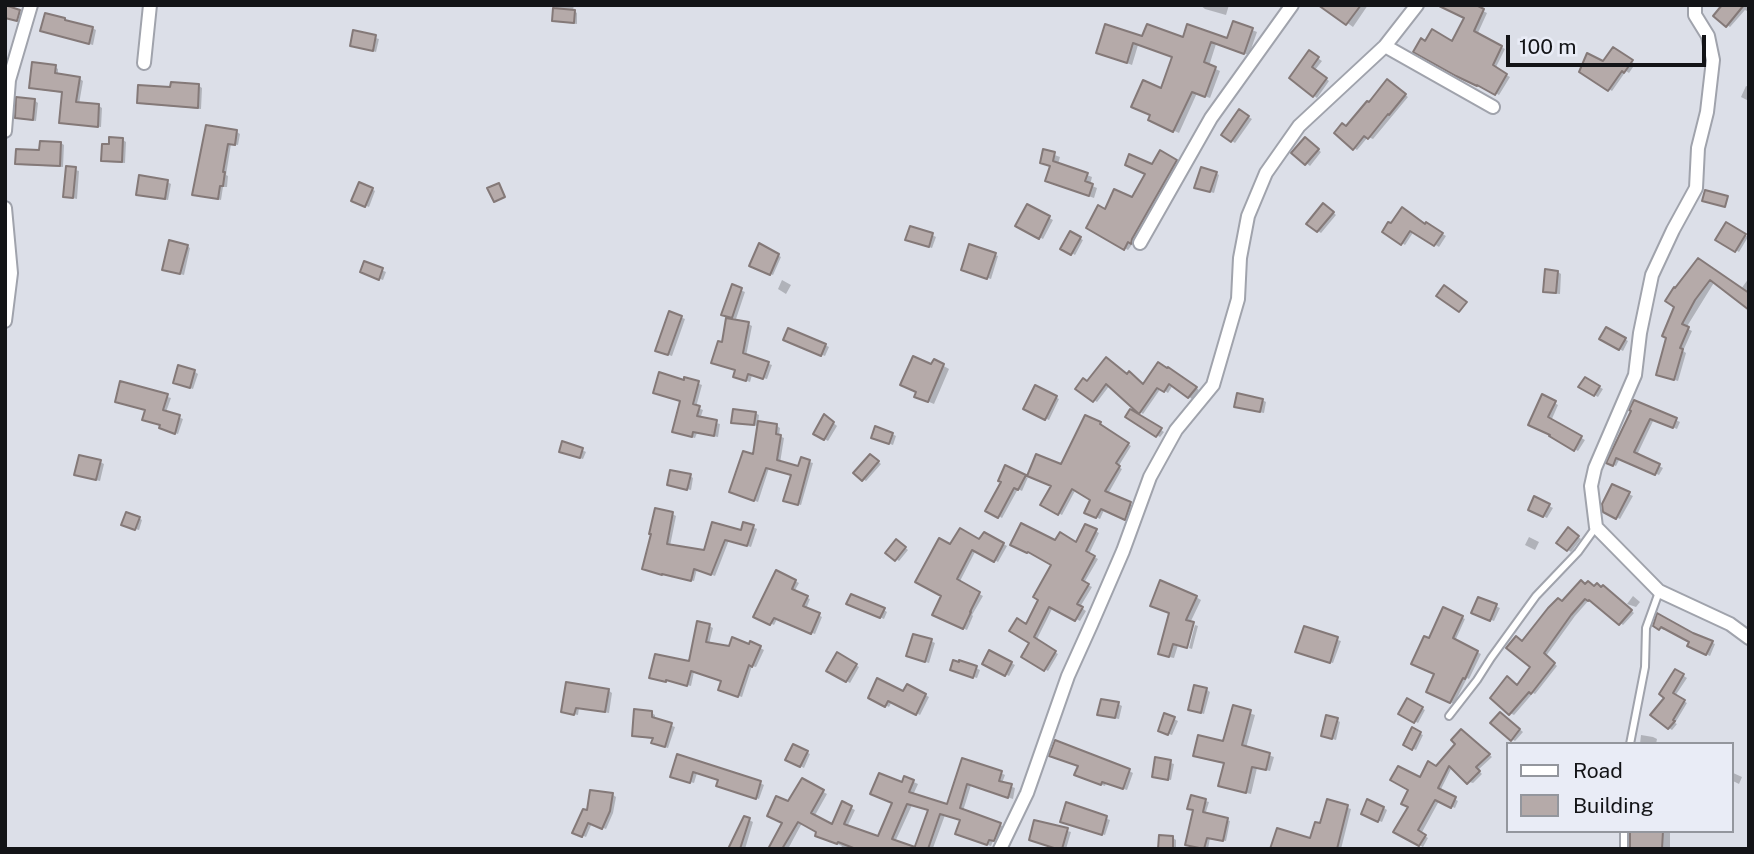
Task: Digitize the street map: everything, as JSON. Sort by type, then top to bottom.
[{"type":"street","points":[[5,131],[9,80],[30,5]]},
{"type":"street","points":[[144,63],[150,5]]},
{"type":"street","points":[[1140,243],[1211,118],[1292,5]]},
{"type":"street","points":[[1000,849],[1027,793],[1068,676],[1123,551],[1150,477],[1176,430],[1213,385],[1238,299],[1240,258],[1248,216],[1266,173],[1299,126],[1385,46],[1417,5]]},
{"type":"street","points":[[1695,5],[1695,15],[1708,36],[1713,60],[1707,112],[1698,148],[1696,188],[1652,275],[1640,333],[1635,375],[1595,468],[1591,486],[1596,527],[1659,591],[1730,624],[1749,638]]},
{"type":"street","points":[[1385,46],[1493,107]]},
{"type":"street","points":[[5,208],[11,273],[5,321]]},
{"type":"lane","points":[[1449,716],[1536,596],[1578,552],[1596,527]]},
{"type":"lane","points":[[1630,742],[1645,667],[1646,628],[1659,591]]},
{"type":"building","points":[[5,5],[20,10],[17,21],[5,18]]},
{"type":"building","points":[[1318,5],[1361,5],[1346,25]]},
{"type":"building","points":[[1437,5],[1476,5],[1484,9],[1474,31],[1502,46],[1493,65],[1507,74],[1495,95],[1413,52],[1421,38],[1425,41],[1432,29],[1452,41],[1464,18]]},
{"type":"building","points":[[1722,5],[1744,5],[1726,27],[1713,16]]},
{"type":"building","points":[[553,8],[575,10],[574,23],[552,21]]},
{"type":"building","points":[[45,13],[93,27],[89,44],[40,31]]},
{"type":"building","points":[[1233,21],[1253,28],[1244,54],[1211,42],[1204,62],[1216,67],[1205,97],[1192,92],[1173,132],[1148,120],[1150,115],[1131,107],[1143,80],[1161,88],[1172,57],[1133,43],[1127,63],[1096,53],[1105,24],[1142,36],[1147,24],[1183,37],[1187,24],[1227,38]]},
{"type":"building","points":[[353,30],[376,35],[373,51],[350,46]]},
{"type":"building","points":[[1613,47],[1633,60],[1608,91],[1579,72],[1587,53],[1603,61]]},
{"type":"building","points":[[1309,50],[1319,57],[1312,67],[1327,78],[1313,97],[1289,78]]},
{"type":"building","points":[[32,62],[56,65],[55,73],[80,77],[76,102],[99,104],[98,127],[59,123],[62,92],[29,88]]},
{"type":"building","points":[[1387,79],[1406,94],[1368,139],[1364,136],[1353,150],[1334,133],[1342,123],[1346,126]]},
{"type":"building","points":[[171,82],[199,84],[198,108],[137,103],[138,85],[170,87]]},
{"type":"building","points":[[16,97],[35,99],[33,120],[15,118]]},
{"type":"building","points":[[1239,109],[1249,116],[1231,142],[1221,135]]},
{"type":"building","points":[[206,125],[237,130],[235,145],[228,144],[223,186],[220,186],[218,199],[192,195]]},
{"type":"building","points":[[109,137],[123,138],[122,162],[101,161],[102,144],[109,144]]},
{"type":"building","points":[[1305,137],[1319,149],[1305,165],[1291,153]]},
{"type":"building","points":[[40,141],[61,142],[60,166],[15,164],[16,149],[39,150]]},
{"type":"building","points":[[1043,149],[1055,152],[1053,161],[1088,173],[1085,181],[1093,184],[1089,196],[1045,181],[1050,166],[1040,163]]},
{"type":"building","points":[[1160,150],[1177,160],[1131,244],[1128,242],[1124,250],[1086,228],[1098,205],[1105,209],[1114,189],[1132,197],[1145,174],[1125,165],[1129,154],[1152,164]]},
{"type":"building","points":[[66,166],[76,167],[73,198],[63,197]]},
{"type":"building","points":[[1201,167],[1217,172],[1210,192],[1194,188]]},
{"type":"building","points":[[139,175],[168,180],[165,199],[136,195]]},
{"type":"building","points":[[359,182],[373,188],[365,207],[351,201]]},
{"type":"building","points":[[499,183],[505,197],[494,202],[487,188]]},
{"type":"building","points":[[1705,190],[1728,196],[1725,207],[1702,201]]},
{"type":"building","points":[[1323,203],[1334,212],[1317,232],[1306,224]]},
{"type":"building","points":[[1027,204],[1050,216],[1039,239],[1015,226]]},
{"type":"building","points":[[1402,207],[1443,233],[1434,246],[1410,231],[1401,245],[1382,232]]},
{"type":"building","points":[[1726,222],[1746,234],[1735,252],[1715,240]]},
{"type":"building","points":[[910,226],[933,233],[929,247],[905,240]]},
{"type":"building","points":[[1070,231],[1081,237],[1071,255],[1060,249]]},
{"type":"building","points":[[169,240],[188,245],[180,274],[162,270]]},
{"type":"building","points":[[759,243],[779,254],[770,275],[749,266]]},
{"type":"building","points":[[969,244],[996,253],[987,279],[961,270]]},
{"type":"building","points":[[1698,258],[1749,293],[1749,310],[1710,280],[1682,324],[1689,327],[1680,348],[1683,349],[1674,380],[1656,375],[1666,338],[1662,336],[1674,307],[1665,301]]},
{"type":"building","points":[[364,261],[383,268],[379,280],[360,272]]},
{"type":"building","points":[[1545,269],[1558,271],[1556,293],[1543,292]]},
{"type":"building","points":[[732,284],[742,288],[732,318],[721,315]]},
{"type":"building","points":[[1444,285],[1467,302],[1459,312],[1436,296]]},
{"type":"building","points":[[669,311],[682,316],[668,355],[655,351]]},
{"type":"building","points":[[726,318],[749,322],[743,353],[769,362],[763,379],[748,374],[746,381],[733,377],[735,370],[711,363],[718,341],[722,342]]},
{"type":"building","points":[[1606,327],[1626,338],[1619,350],[1599,339]]},
{"type":"building","points":[[788,328],[826,344],[821,356],[783,340]]},
{"type":"building","points":[[913,356],[931,364],[934,359],[944,364],[928,402],[914,397],[916,392],[900,385]]},
{"type":"building","points":[[1106,357],[1127,374],[1129,371],[1143,384],[1158,362],[1197,387],[1188,398],[1169,384],[1164,392],[1157,388],[1139,414],[1106,384],[1093,402],[1075,389],[1083,378],[1087,381]]},
{"type":"building","points":[[178,365],[195,370],[190,388],[173,383]]},
{"type":"building","points":[[659,372],[684,380],[684,377],[699,381],[693,404],[700,406],[697,416],[717,420],[714,436],[693,432],[692,437],[672,432],[680,401],[653,393]]},
{"type":"building","points":[[1585,377],[1600,386],[1594,396],[1578,387]]},
{"type":"building","points":[[120,381],[168,394],[163,410],[180,415],[175,434],[159,428],[160,425],[142,420],[145,410],[115,402]]},
{"type":"building","points":[[1035,385],[1057,396],[1045,420],[1023,409]]},
{"type":"building","points":[[1237,393],[1263,399],[1260,412],[1234,407]]},
{"type":"building","points":[[1542,394],[1556,401],[1548,417],[1582,436],[1574,451],[1550,435],[1528,425]]},
{"type":"building","points":[[1634,400],[1677,418],[1673,428],[1650,419],[1634,452],[1660,464],[1655,475],[1616,458],[1613,466],[1606,463]]},
{"type":"building","points":[[733,409],[756,412],[754,425],[731,423]]},
{"type":"building","points":[[1130,409],[1162,428],[1156,437],[1125,417]]},
{"type":"building","points":[[824,414],[834,422],[824,440],[813,434]]},
{"type":"building","points":[[1085,415],[1101,422],[1100,424],[1129,443],[1116,463],[1120,466],[1105,491],[1131,502],[1125,520],[1101,509],[1096,518],[1084,513],[1090,500],[1072,489],[1058,515],[1040,505],[1051,486],[1027,476],[1036,454],[1061,464]]},
{"type":"building","points":[[758,421],[777,424],[776,434],[781,435],[777,460],[798,466],[801,457],[810,460],[798,505],[783,501],[791,475],[766,468],[754,501],[729,492],[743,451],[753,454]]},
{"type":"building","points":[[875,426],[893,433],[889,444],[871,438]]},
{"type":"building","points":[[562,441],[583,448],[580,458],[559,452]]},
{"type":"building","points":[[870,454],[879,461],[862,481],[853,473]]},
{"type":"building","points":[[79,455],[101,460],[96,480],[74,475]]},
{"type":"building","points":[[1005,465],[1026,475],[1018,490],[1014,488],[998,518],[985,511],[1001,482],[998,481]]},
{"type":"building","points":[[670,470],[691,474],[687,490],[667,485]]},
{"type":"building","points":[[1612,484],[1630,492],[1616,519],[1603,512],[1602,504]]},
{"type":"building","points":[[1534,496],[1550,504],[1543,517],[1528,510]]},
{"type":"building","points":[[655,508],[673,512],[667,544],[704,550],[712,522],[741,530],[743,522],[754,525],[747,546],[725,540],[711,575],[694,569],[691,581],[642,569]]},
{"type":"building","points":[[126,512],[140,517],[135,530],[121,525]]},
{"type":"building","points":[[1021,523],[1055,540],[1060,532],[1076,542],[1085,524],[1097,529],[1086,551],[1095,556],[1082,580],[1089,584],[1077,604],[1083,607],[1075,621],[1049,607],[1034,637],[1056,651],[1044,671],[1021,657],[1029,643],[1009,631],[1017,618],[1026,624],[1038,600],[1033,597],[1051,565],[1010,545]]},
{"type":"building","points":[[1568,527],[1579,536],[1567,551],[1556,543]]},
{"type":"building","points":[[960,528],[979,539],[984,532],[1004,543],[994,562],[972,550],[957,579],[980,592],[963,629],[932,615],[941,596],[915,582],[939,538],[950,544]]},
{"type":"building","points":[[896,539],[906,547],[895,561],[885,553]]},
{"type":"building","points":[[776,570],[796,580],[792,589],[808,596],[803,606],[820,613],[811,634],[774,618],[770,625],[753,617]]},
{"type":"building","points":[[1160,580],[1197,596],[1186,620],[1194,622],[1187,648],[1173,644],[1169,657],[1158,654],[1169,613],[1150,606]]},
{"type":"building","points":[[1581,580],[1585,584],[1588,581],[1594,586],[1597,583],[1601,587],[1603,585],[1632,610],[1619,625],[1585,599],[1544,653],[1555,663],[1531,694],[1529,692],[1509,715],[1490,698],[1507,676],[1517,685],[1530,667],[1506,648],[1516,636],[1522,641],[1548,608],[1558,598],[1562,601]]},
{"type":"building","points":[[851,594],[885,608],[880,618],[846,604]]},
{"type":"building","points":[[1478,597],[1497,604],[1490,621],[1471,613]]},
{"type":"building","points":[[1443,607],[1463,616],[1453,638],[1478,651],[1450,703],[1426,692],[1434,674],[1411,664],[1424,636],[1429,638]]},
{"type":"building","points":[[1657,613],[1713,641],[1706,655],[1687,646],[1689,642],[1661,627],[1659,630],[1653,626]]},
{"type":"building","points":[[697,621],[710,624],[706,642],[729,646],[732,637],[761,646],[752,667],[749,665],[738,697],[718,690],[721,681],[691,671],[687,686],[649,678],[655,654],[689,661]]},
{"type":"building","points":[[1304,626],[1338,637],[1330,663],[1295,652]]},
{"type":"building","points":[[913,634],[932,639],[925,662],[906,656]]},
{"type":"building","points":[[989,650],[1012,662],[1005,676],[982,664]]},
{"type":"building","points":[[837,652],[857,664],[846,682],[826,671]]},
{"type":"building","points":[[953,660],[977,666],[973,678],[950,670]]},
{"type":"building","points":[[1675,669],[1684,674],[1673,693],[1685,700],[1668,729],[1650,715],[1664,698],[1659,694]]},
{"type":"building","points":[[877,678],[903,691],[907,684],[926,694],[916,715],[888,701],[885,707],[868,698]]},
{"type":"building","points":[[566,682],[609,689],[605,712],[576,708],[574,715],[561,712]]},
{"type":"building","points":[[1194,685],[1207,688],[1201,713],[1188,710]]},
{"type":"building","points":[[1407,698],[1423,707],[1414,723],[1398,714]]},
{"type":"building","points":[[1101,699],[1119,702],[1115,718],[1097,715]]},
{"type":"building","points":[[1233,705],[1251,710],[1242,745],[1270,753],[1266,770],[1252,767],[1246,793],[1218,786],[1224,763],[1193,756],[1198,735],[1223,741]]},
{"type":"building","points":[[634,709],[652,711],[652,717],[672,723],[665,747],[651,743],[653,738],[632,736]]},
{"type":"building","points":[[1500,712],[1520,729],[1511,741],[1490,723]]},
{"type":"building","points":[[1164,713],[1175,717],[1168,735],[1158,731]]},
{"type":"building","points":[[1326,715],[1338,718],[1332,739],[1321,736]]},
{"type":"building","points":[[1412,727],[1421,732],[1412,750],[1403,745]]},
{"type":"building","points":[[1461,729],[1490,754],[1476,767],[1480,771],[1467,784],[1449,766],[1438,788],[1456,797],[1451,808],[1435,800],[1418,830],[1426,835],[1419,846],[1393,832],[1408,807],[1401,804],[1408,790],[1390,780],[1398,766],[1420,777],[1428,761],[1436,766],[1455,744],[1451,740]]},
{"type":"building","points":[[1055,740],[1130,769],[1123,789],[1102,782],[1101,785],[1074,775],[1078,766],[1049,756]]},
{"type":"building","points":[[793,744],[808,751],[800,767],[785,760]]},
{"type":"building","points":[[677,754],[761,781],[756,799],[716,786],[718,780],[693,772],[690,783],[670,777]]},
{"type":"building","points":[[1155,757],[1171,760],[1168,780],[1152,777]]},
{"type":"building","points":[[962,758],[1002,771],[999,781],[1012,784],[1008,798],[967,784],[960,808],[1001,823],[994,841],[989,840],[987,845],[955,834],[960,820],[940,814],[928,849],[856,849],[815,836],[816,832],[798,822],[782,849],[768,849],[782,823],[767,816],[776,796],[788,801],[802,778],[824,790],[811,813],[832,824],[842,801],[852,806],[844,824],[878,836],[892,803],[870,794],[879,773],[902,782],[904,776],[914,780],[909,792],[947,804]],"holes":[[[907,804],[928,810],[915,847],[892,839]]]},
{"type":"building","points":[[590,790],[613,793],[610,811],[602,829],[588,823],[582,837],[572,833],[583,809],[587,810]]},
{"type":"building","points":[[1191,795],[1206,799],[1203,812],[1228,818],[1223,841],[1207,838],[1204,849],[1185,845],[1193,810],[1187,809]]},
{"type":"building","points":[[1327,799],[1348,805],[1337,849],[1270,849],[1277,828],[1310,838],[1315,822],[1320,823]]},
{"type":"building","points":[[1367,799],[1384,807],[1378,822],[1361,814]]},
{"type":"building","points":[[1066,802],[1107,816],[1102,835],[1060,822]]},
{"type":"building","points":[[744,816],[750,818],[740,849],[728,849]]},
{"type":"building","points":[[1034,820],[1068,828],[1062,849],[1029,840]]},
{"type":"building","points":[[1630,833],[1663,833],[1662,849],[1630,848]]},
{"type":"building","points":[[1159,835],[1173,836],[1173,849],[1158,849]]}]
